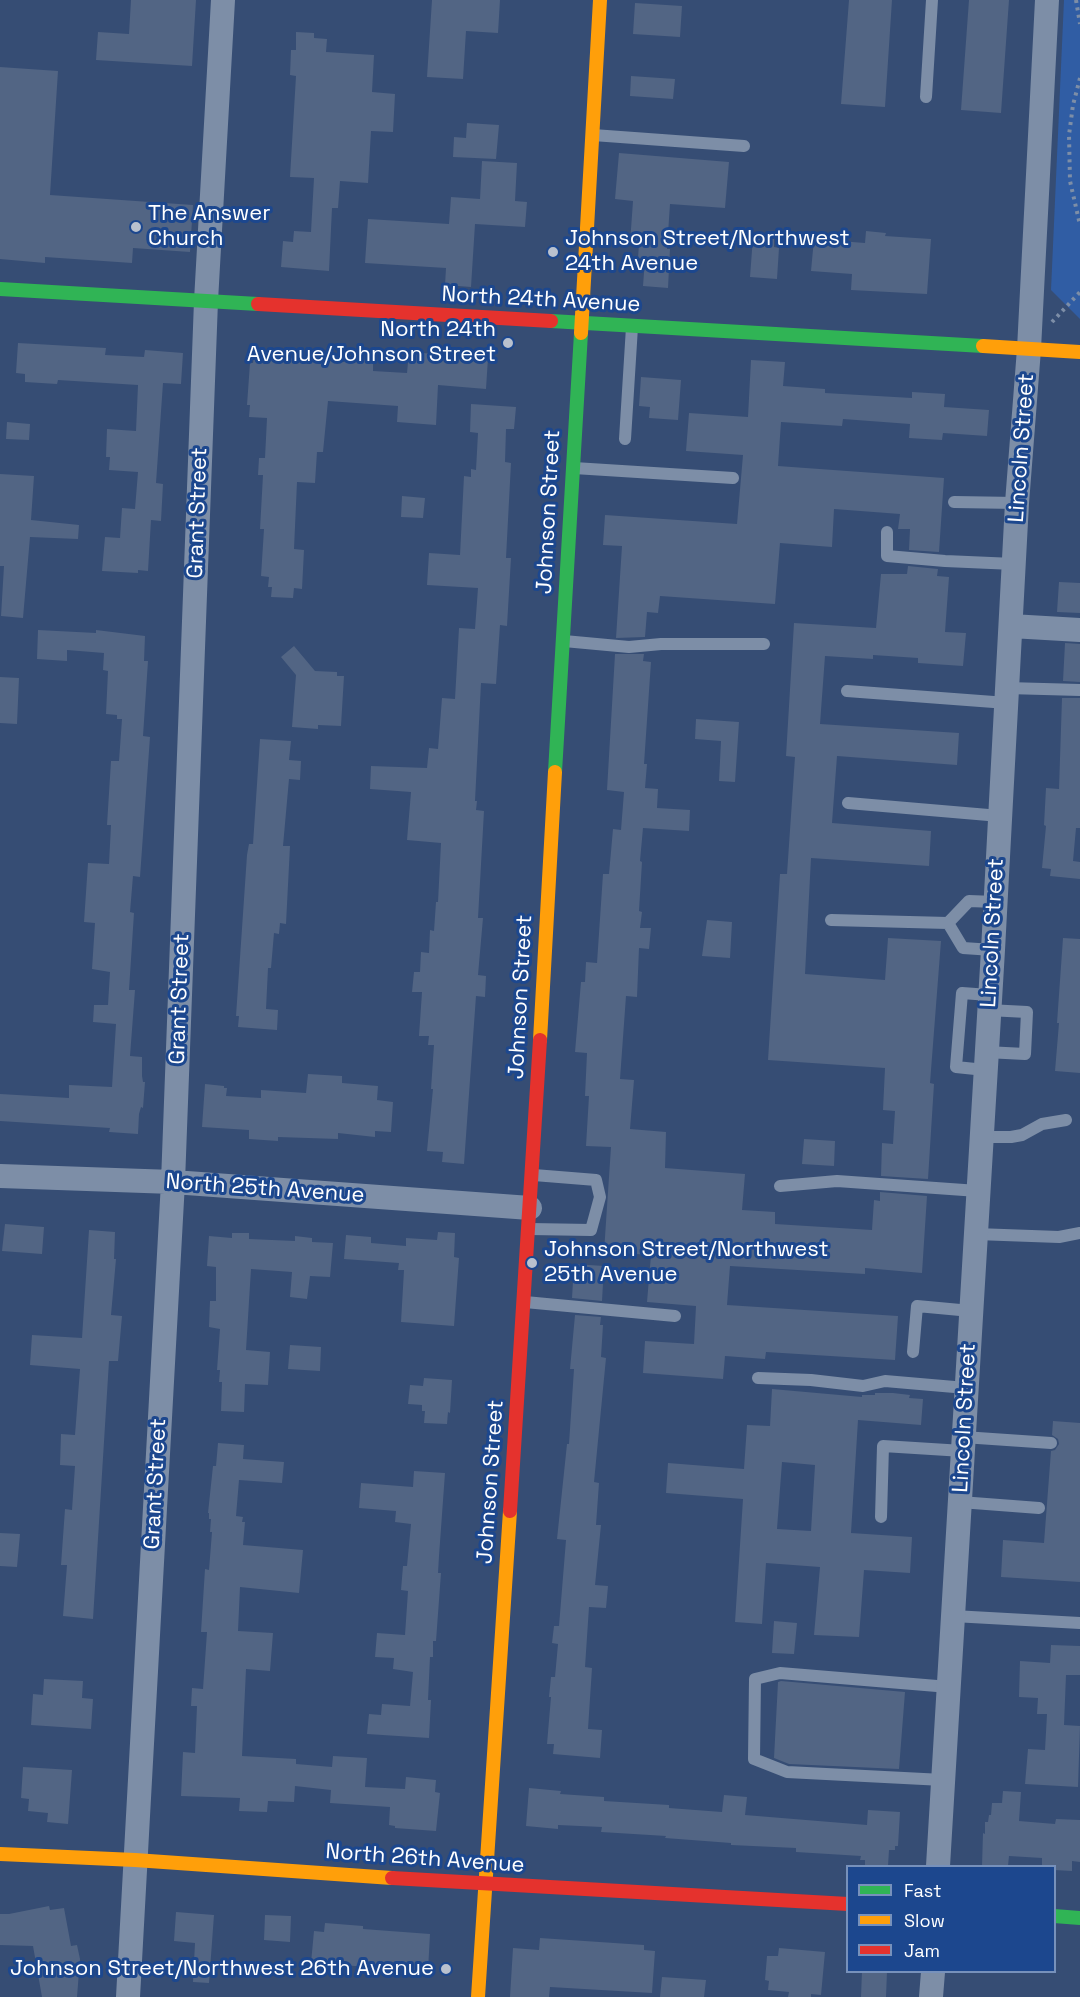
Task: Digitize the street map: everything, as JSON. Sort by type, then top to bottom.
[{"type":"street","name":"Grant Street","points":[[128,1997],[173,1182],[206,301],[223,0]]},
{"type":"street","name":"Johnson Street","points":[[478,1997],[524,1302],[600,0]]},
{"type":"street","name":"Lincoln Street","points":[[938,1865],[993,950],[1017,503],[1029,349],[1047,0]]},
{"type":"street","name":"North 24th Avenue","points":[[0,289],[1080,352]]},
{"type":"street","points":[[1011,626],[1080,630]]},
{"type":"street","name":"North 25th Avenue","points":[[0,1176],[173,1182],[529,1218]]},
{"type":"street","name":"North 26th Avenue","points":[[0,1854],[135,1860],[486,1885],[846,1905]]},
{"type":"street","points":[[1056,1916],[1080,1918]]},
{"type":"street","points":[[931,1997],[933,1973]]},
{"type":"lane","points":[[926,97],[932,0]]},
{"type":"lane","points":[[592,135],[744,146]]},
{"type":"lane","points":[[625,439],[632,326]]},
{"type":"lane","points":[[573,468],[733,478]]},
{"type":"lane","points":[[954,502],[1017,503]]},
{"type":"lane","points":[[887,532],[887,556],[1014,564]]},
{"type":"lane","points":[[563,641],[629,647],[661,644],[764,644]]},
{"type":"lane","points":[[847,691],[1007,695],[1080,690]]},
{"type":"lane","points":[[848,803],[1000,816]]},
{"type":"lane","points":[[831,920],[948,922],[969,902],[994,902]]},
{"type":"lane","points":[[948,922],[963,948],[993,950]]},
{"type":"lane","points":[[962,993],[989,1003],[1027,1012],[1025,1054],[985,1061],[956,1067],[962,993]]},
{"type":"lane","points":[[981,1137],[1022,1135],[1042,1124],[1066,1120]]},
{"type":"lane","points":[[529,1218],[591,1230],[600,1197],[596,1180],[531,1174]]},
{"type":"lane","points":[[780,1186],[837,1181],[978,1191]]},
{"type":"lane","points":[[975,1234],[1059,1237],[1080,1233]]},
{"type":"lane","points":[[524,1302],[675,1316]]},
{"type":"lane","points":[[913,1352],[917,1306],[971,1311]]},
{"type":"lane","points":[[758,1378],[811,1380],[863,1386],[885,1381],[966,1388]]},
{"type":"lane","points":[[881,1517],[884,1446],[1051,1443]]},
{"type":"lane","points":[[960,1502],[1039,1508]]},
{"type":"lane","points":[[953,1616],[1080,1623]]},
{"type":"lane","points":[[944,1780],[787,1772],[754,1759],[755,1679],[780,1672],[949,1687]]},
{"type":"path","points":[[1076,0],[1080,24]]},
{"type":"path","points":[[1080,78],[1069,135],[1070,181],[1080,225]]},
{"type":"path","points":[[1046,330],[1080,292]]},
{"type":"shaded area","points":[[1064,0],[1080,0],[1080,319],[1051,290]]},
{"type":"building","points":[[131,0],[196,0],[192,66],[96,60],[98,32],[129,34]]},
{"type":"building","points":[[432,0],[500,0],[498,33],[466,31],[463,79],[427,77]]},
{"type":"building","points":[[849,0],[892,0],[885,107],[841,104]]},
{"type":"building","points":[[969,0],[1009,0],[1001,113],[961,110]]},
{"type":"building","points":[[635,3],[682,6],[680,37],[633,34]]},
{"type":"building","points":[[296,32],[314,33],[314,38],[327,39],[326,52],[374,55],[372,92],[395,94],[393,132],[371,131],[368,183],[340,181],[338,208],[332,208],[329,271],[281,267],[283,241],[293,242],[294,231],[311,232],[314,178],[290,177],[296,76],[290,75],[291,50],[296,50]]},
{"type":"building","points":[[0,67],[58,71],[50,195],[193,205],[190,252],[133,248],[132,263],[45,257],[45,263],[0,259]]},
{"type":"building","points":[[631,76],[675,79],[673,99],[630,96]]},
{"type":"building","points":[[467,123],[499,125],[496,159],[453,157],[454,137],[466,138]]},
{"type":"building","points":[[619,153],[729,162],[725,208],[670,204],[667,249],[670,249],[668,288],[643,286],[645,259],[638,258],[639,244],[630,243],[633,201],[615,199]]},
{"type":"building","points":[[482,161],[517,163],[515,201],[527,202],[525,227],[475,224],[471,287],[445,285],[446,268],[365,263],[368,219],[449,224],[451,197],[480,199]]},
{"type":"building","points":[[866,231],[886,233],[885,236],[931,239],[927,294],[851,290],[852,274],[811,271],[814,239],[865,243]]},
{"type":"building","points":[[753,237],[774,239],[774,247],[779,248],[777,279],[750,277]]},
{"type":"building","points":[[18,343],[106,348],[105,355],[144,357],[145,350],[183,353],[181,384],[163,383],[156,483],[163,484],[161,521],[151,520],[148,571],[138,570],[138,573],[102,571],[105,537],[120,538],[122,508],[135,509],[138,472],[109,470],[110,457],[106,457],[107,429],[136,431],[138,385],[58,380],[57,384],[25,382],[25,374],[16,373]]},
{"type":"building","points":[[409,352],[488,358],[486,389],[438,385],[436,425],[397,422],[398,406],[328,401],[323,452],[317,452],[315,483],[297,482],[294,549],[304,550],[302,589],[294,588],[293,598],[271,597],[272,587],[268,587],[269,577],[261,576],[264,529],[260,529],[263,475],[258,475],[259,458],[265,458],[267,418],[249,417],[250,405],[247,405],[250,363],[253,363],[254,356],[344,362],[345,359],[373,360],[373,371],[407,373]]},
{"type":"building","points":[[751,360],[785,362],[783,386],[825,389],[825,393],[912,398],[912,392],[945,394],[944,407],[989,410],[987,436],[943,433],[942,440],[909,438],[910,424],[843,419],[842,426],[781,422],[778,466],[944,478],[939,552],[909,550],[910,529],[898,529],[900,514],[834,509],[832,547],[780,543],[775,604],[660,596],[658,613],[647,612],[645,637],[616,638],[622,546],[603,545],[605,515],[737,524],[743,455],[686,451],[689,413],[748,417]]},
{"type":"building","points":[[641,377],[681,380],[678,420],[649,418],[650,407],[639,406]]},
{"type":"building","points":[[471,404],[516,407],[514,429],[506,429],[505,462],[511,463],[506,558],[511,558],[507,626],[500,625],[496,684],[481,683],[475,801],[477,801],[476,810],[484,811],[478,918],[483,918],[478,975],[486,976],[485,997],[476,996],[464,1164],[442,1162],[443,1152],[427,1151],[433,1089],[431,1089],[434,1045],[428,1045],[429,1036],[419,1036],[422,992],[412,992],[414,972],[420,972],[421,952],[429,953],[430,930],[434,931],[441,843],[407,840],[411,792],[370,789],[371,766],[427,768],[429,748],[438,749],[442,698],[455,699],[459,628],[475,629],[478,588],[427,585],[429,553],[460,555],[464,476],[471,477],[471,469],[476,470],[478,433],[470,432]]},
{"type":"building","points":[[7,422],[30,424],[29,440],[6,439]]},
{"type":"building","points":[[0,474],[34,476],[31,520],[79,525],[78,539],[30,537],[23,618],[1,616],[4,566],[0,566]]},
{"type":"building","points":[[402,496],[425,498],[423,518],[401,517]]},
{"type":"building","points":[[908,566],[938,569],[937,576],[949,577],[945,632],[966,633],[963,666],[918,663],[918,658],[873,655],[873,659],[825,656],[820,724],[959,733],[957,765],[837,756],[832,823],[931,831],[929,866],[811,858],[805,974],[885,980],[888,938],[941,941],[930,1083],[934,1084],[928,1179],[881,1176],[882,1143],[893,1144],[895,1111],[883,1110],[885,1068],[768,1060],[780,874],[787,874],[795,757],[786,756],[794,623],[876,628],[881,574],[907,574]]},
{"type":"building","points":[[1059,582],[1080,583],[1080,613],[1057,612]]},
{"type":"building","points":[[38,630],[96,633],[96,630],[145,636],[144,661],[148,661],[143,736],[150,737],[140,877],[133,876],[130,912],[134,913],[129,990],[135,990],[130,1056],[142,1057],[142,1076],[145,1082],[138,1134],[109,1132],[110,1128],[0,1121],[0,1094],[69,1098],[69,1085],[112,1087],[116,1024],[93,1022],[94,1005],[108,1005],[110,972],[92,969],[95,923],[84,922],[88,863],[109,864],[111,825],[107,825],[111,761],[119,761],[122,719],[117,719],[117,715],[106,714],[108,671],[103,670],[104,653],[67,650],[67,661],[37,659]]},
{"type":"building","points":[[1065,643],[1080,644],[1080,682],[1063,681]]},
{"type":"building","points":[[294,646],[315,671],[337,672],[337,676],[344,676],[341,726],[318,725],[318,729],[292,727],[296,675],[281,657]]},
{"type":"building","points":[[615,654],[644,654],[643,661],[651,662],[644,764],[647,764],[645,788],[658,789],[657,808],[690,810],[689,831],[643,828],[640,861],[642,862],[639,911],[642,912],[640,928],[651,928],[649,949],[639,948],[637,997],[626,996],[620,1079],[634,1080],[630,1129],[666,1132],[665,1168],[745,1174],[742,1210],[775,1212],[775,1224],[872,1230],[874,1200],[880,1201],[880,1192],[927,1196],[922,1273],[865,1268],[865,1274],[730,1266],[727,1305],[898,1316],[895,1360],[766,1352],[765,1359],[725,1356],[723,1379],[643,1373],[645,1341],[694,1344],[696,1306],[647,1302],[651,1255],[604,1252],[611,1147],[586,1146],[589,1096],[585,1096],[587,1053],[575,1052],[581,982],[585,982],[586,962],[597,963],[603,874],[609,874],[613,829],[621,830],[624,792],[607,790]]},
{"type":"building","points":[[0,677],[19,678],[17,724],[0,723]]},
{"type":"building","points":[[1062,698],[1080,698],[1080,828],[1076,828],[1073,861],[1080,862],[1080,879],[1050,876],[1051,869],[1042,868],[1046,826],[1044,825],[1046,788],[1059,789]]},
{"type":"building","points":[[696,719],[739,722],[735,782],[719,781],[721,741],[695,739]]},
{"type":"building","points":[[260,739],[291,741],[289,760],[301,761],[300,780],[289,779],[283,846],[290,846],[286,924],[280,923],[279,934],[274,933],[271,968],[268,968],[266,1009],[278,1010],[277,1030],[238,1027],[239,1016],[236,1016],[247,855],[249,844],[253,844]]},
{"type":"building","points":[[707,920],[732,922],[730,958],[702,956]]},
{"type":"building","points":[[1063,938],[1080,939],[1080,1073],[1055,1071]]},
{"type":"building","points":[[308,1074],[342,1076],[342,1083],[378,1086],[377,1100],[393,1102],[391,1132],[375,1131],[375,1137],[338,1133],[338,1139],[278,1137],[278,1141],[249,1139],[249,1130],[202,1127],[205,1084],[224,1086],[227,1088],[226,1096],[261,1098],[261,1090],[306,1093]]},
{"type":"building","points":[[804,1139],[835,1141],[834,1166],[802,1164]]},
{"type":"building","points":[[5,1224],[44,1227],[42,1254],[2,1251]]},
{"type":"building","points":[[89,1230],[115,1232],[114,1259],[116,1259],[111,1315],[122,1316],[118,1361],[109,1361],[93,1619],[63,1616],[67,1565],[61,1565],[65,1509],[72,1510],[75,1466],[60,1465],[61,1434],[75,1435],[80,1369],[30,1365],[32,1335],[82,1338]]},
{"type":"building","points":[[438,1232],[455,1233],[454,1257],[459,1258],[454,1326],[401,1322],[404,1270],[398,1270],[399,1263],[344,1259],[346,1235],[371,1237],[371,1243],[406,1246],[406,1238],[437,1240]]},
{"type":"building","points":[[232,1233],[249,1233],[249,1239],[295,1241],[295,1236],[312,1238],[312,1242],[333,1243],[330,1277],[310,1276],[307,1299],[290,1297],[292,1272],[251,1269],[246,1350],[270,1352],[268,1385],[245,1384],[244,1412],[221,1411],[222,1382],[219,1382],[220,1370],[217,1370],[220,1329],[209,1327],[210,1301],[216,1301],[216,1267],[207,1266],[209,1236],[232,1238]]},
{"type":"building","points":[[574,1264],[604,1266],[602,1301],[572,1298]]},
{"type":"building","points":[[575,1315],[601,1317],[600,1325],[603,1325],[601,1357],[606,1358],[594,1482],[599,1483],[596,1525],[601,1525],[595,1585],[608,1586],[606,1608],[589,1607],[585,1667],[592,1668],[588,1729],[602,1730],[600,1758],[553,1754],[554,1744],[547,1744],[551,1677],[555,1677],[558,1644],[552,1643],[554,1626],[559,1626],[566,1540],[557,1539],[567,1444],[569,1444],[574,1369],[570,1369]]},
{"type":"building","points":[[290,1345],[321,1347],[320,1371],[288,1369]]},
{"type":"building","points":[[424,1378],[452,1380],[447,1424],[424,1423],[425,1411],[422,1411],[422,1405],[408,1404],[410,1385],[423,1386]]},
{"type":"building","points":[[772,1389],[862,1397],[862,1395],[875,1395],[875,1393],[893,1393],[923,1399],[921,1425],[858,1420],[851,1533],[912,1537],[910,1573],[864,1570],[859,1637],[814,1635],[820,1567],[766,1563],[762,1624],[735,1622],[743,1499],[666,1493],[668,1463],[744,1469],[747,1425],[770,1426]],"holes":[[[782,1462],[815,1465],[811,1531],[777,1529]]]},
{"type":"building","points":[[1053,1421],[1080,1423],[1080,1582],[1001,1577],[1003,1540],[1044,1543],[1051,1451],[1055,1450],[1059,1444],[1058,1439],[1052,1435]]},
{"type":"building","points":[[218,1443],[244,1445],[243,1459],[284,1462],[282,1483],[239,1480],[236,1516],[243,1517],[242,1522],[245,1522],[243,1545],[303,1550],[299,1593],[240,1587],[238,1631],[273,1633],[270,1671],[246,1669],[242,1756],[296,1759],[296,1764],[332,1767],[333,1756],[367,1758],[365,1787],[405,1789],[406,1777],[436,1780],[435,1792],[440,1793],[436,1831],[395,1828],[389,1825],[390,1807],[330,1803],[331,1790],[295,1786],[294,1802],[268,1801],[267,1812],[239,1811],[240,1798],[181,1796],[183,1752],[195,1753],[197,1706],[191,1706],[192,1688],[203,1689],[207,1632],[201,1632],[205,1569],[209,1570],[212,1532],[210,1532],[211,1519],[208,1513]]},
{"type":"building","points":[[414,1471],[445,1473],[436,1641],[433,1641],[433,1657],[430,1657],[429,1738],[367,1734],[369,1714],[381,1715],[382,1704],[410,1706],[413,1672],[393,1669],[394,1658],[375,1657],[377,1633],[405,1635],[408,1591],[401,1590],[403,1566],[407,1566],[411,1524],[395,1522],[396,1511],[359,1508],[361,1483],[413,1487]]},
{"type":"building","points":[[0,1533],[20,1534],[17,1567],[0,1566]]},
{"type":"building","points":[[774,1621],[797,1623],[794,1654],[772,1653]]},
{"type":"building","points":[[1051,1645],[1080,1646],[1080,1675],[1066,1675],[1064,1725],[1080,1726],[1078,1787],[1025,1784],[1028,1749],[1045,1750],[1047,1714],[1037,1714],[1038,1698],[1019,1697],[1020,1661],[1050,1663]]},
{"type":"building","points":[[44,1679],[83,1681],[82,1698],[93,1699],[91,1729],[31,1725],[33,1694],[43,1695]]},
{"type":"building","points":[[778,1682],[905,1692],[899,1769],[789,1764],[774,1758]]},
{"type":"building","points":[[23,1767],[72,1770],[68,1824],[47,1822],[48,1813],[28,1811],[29,1799],[21,1798]]},
{"type":"building","points":[[529,1788],[561,1791],[560,1794],[604,1797],[604,1801],[669,1805],[669,1808],[722,1812],[724,1795],[747,1797],[745,1815],[867,1825],[868,1810],[900,1812],[898,1846],[895,1846],[895,1850],[889,1850],[888,1865],[865,1865],[865,1860],[860,1860],[861,1856],[796,1852],[796,1848],[731,1845],[731,1843],[665,1838],[666,1836],[601,1832],[602,1827],[558,1825],[558,1829],[526,1826]]},
{"type":"building","points":[[1003,1791],[1021,1792],[1019,1821],[1055,1824],[1056,1819],[1080,1820],[1080,1862],[1072,1861],[1072,1871],[1056,1870],[1056,1865],[1042,1865],[1042,1858],[1009,1856],[1008,1865],[982,1865],[985,1822],[988,1822],[989,1815],[991,1815],[992,1803],[1002,1803]]},
{"type":"building","points":[[49,1906],[50,1910],[64,1908],[71,1946],[77,1945],[80,1959],[77,1997],[42,1997],[33,1946],[0,1945],[0,1914]]},
{"type":"building","points":[[176,1912],[214,1915],[209,1983],[193,1982],[195,1943],[174,1941]]},
{"type":"building","points":[[265,1915],[291,1916],[290,1942],[264,1940]]},
{"type":"building","points":[[325,1923],[363,1926],[363,1929],[430,1934],[428,1971],[311,1963],[314,1931],[324,1932]]},
{"type":"building","points":[[540,1938],[644,1945],[644,1950],[655,1951],[652,1993],[550,1987],[549,1997],[510,1997],[513,1948],[539,1950]]},
{"type":"building","points":[[779,1948],[825,1952],[821,1995],[788,1997],[789,1992],[768,1990],[769,1981],[765,1980],[767,1956],[778,1956]]},
{"type":"building","points":[[862,1973],[887,1973],[886,1997],[861,1997]]},
{"type":"building","points":[[662,1977],[706,1980],[704,1997],[660,1997]]},
{"type":"traffic: fast","points":[[0,289],[258,304]]},
{"type":"traffic: fast","points":[[551,321],[983,346]]},
{"type":"traffic: fast","points":[[555,772],[581,333]]},
{"type":"traffic: fast","points":[[1056,1916],[1080,1918]]},
{"type":"traffic: slow","points":[[581,333],[600,0]]},
{"type":"traffic: slow","points":[[983,346],[1080,352]]},
{"type":"traffic: slow","points":[[540,1040],[555,772]]},
{"type":"traffic: slow","points":[[478,1997],[510,1511]]},
{"type":"traffic: slow","points":[[0,1854],[135,1860],[392,1878]]},
{"type":"traffic: jam","points":[[258,304],[551,321]]},
{"type":"traffic: jam","points":[[510,1511],[540,1040]]},
{"type":"traffic: jam","points":[[392,1878],[846,1904]]},
{"type":"place","name":"The Answer Church","points":[[136,227]]},
{"type":"place","name":"Johnson Street/Northwest 24th Avenue","points":[[553,252]]},
{"type":"place","name":"North 24th Avenue/Johnson Street","points":[[508,343]]},
{"type":"place","name":"Johnson Street/Northwest 25th Avenue","points":[[532,1263]]},
{"type":"place","name":"Johnson Street/Northwest 26th Avenue","points":[[446,1969]]}]
